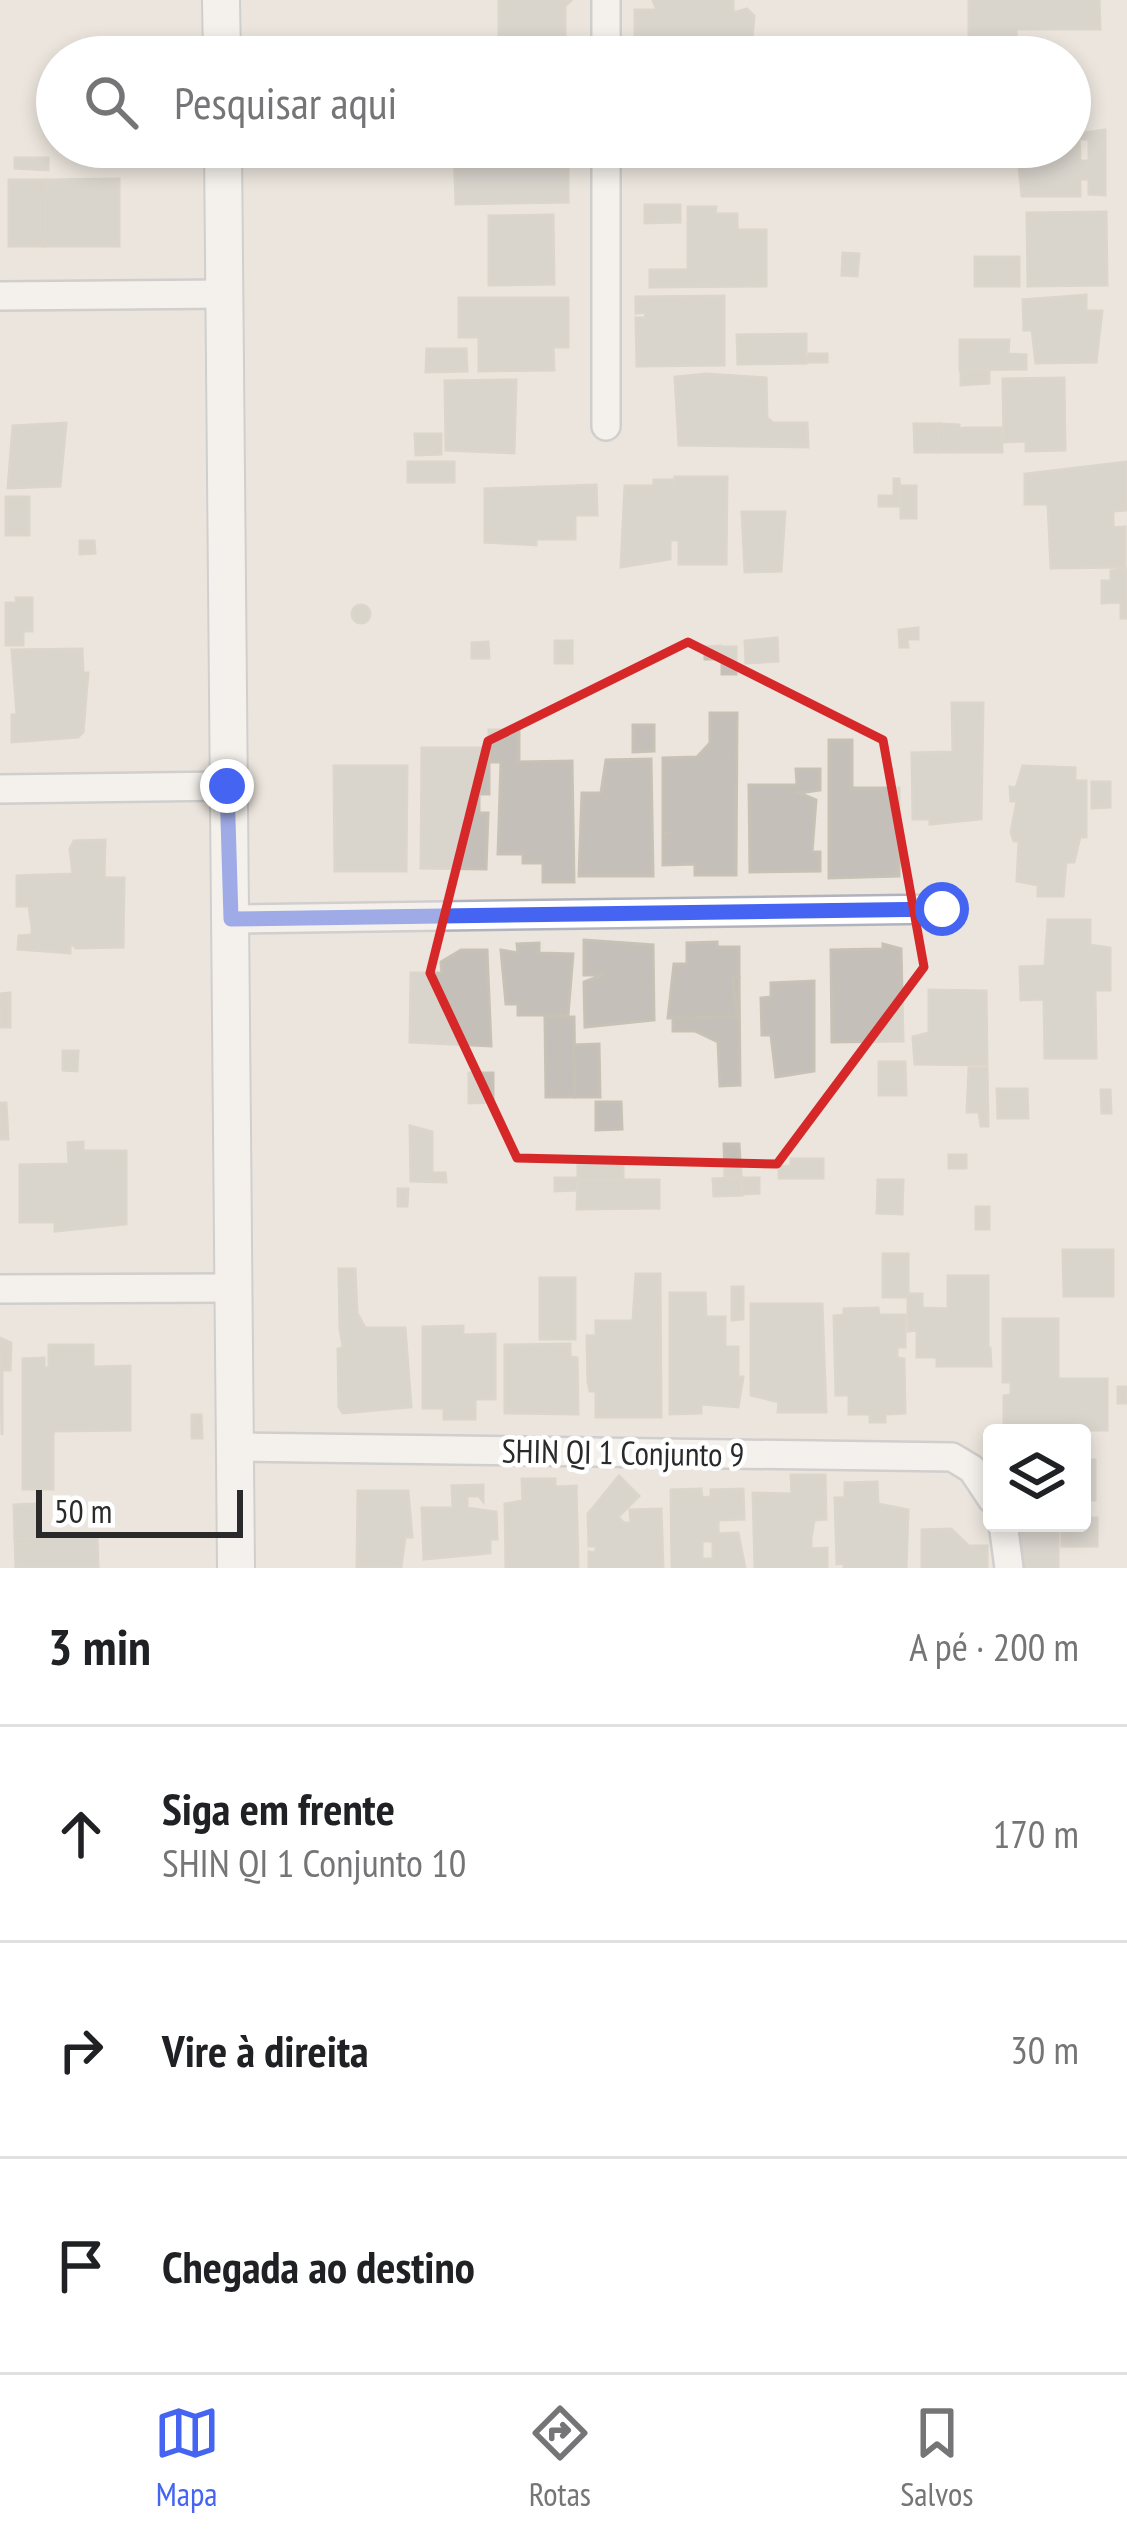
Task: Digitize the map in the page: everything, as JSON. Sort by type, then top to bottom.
[{"type":"street","points":[[221,0],[222,36]]},
{"type":"street","points":[[606,0],[606,36]]},
{"type":"street","points":[[223,168],[236,1568]]},
{"type":"street","points":[[606,168],[606,426]]},
{"type":"street","points":[[0,296],[225,294]]},
{"type":"street","points":[[0,789],[227,786]]},
{"type":"street","points":[[231,919],[942,909]]},
{"type":"street","points":[[0,1289],[230,1288]]},
{"type":"street","name":"SHIN QI 1 Conjunto 9","points":[[234,1447],[952,1456],[972,1469],[983,1486]]},
{"type":"street","points":[[1004,1532],[1009,1568]]},
{"type":"highlighted area","points":[[688,642],[883,740],[924,967],[777,1164],[517,1158],[430,973],[488,741]]},
{"type":"building","points":[[499,0],[571,0],[565,6],[565,36],[499,36]]},
{"type":"building","points":[[653,0],[733,0],[733,13],[747,9],[754,16],[752,36],[635,36],[635,10],[657,10]]},
{"type":"building","points":[[969,0],[1099,0],[1100,29],[1016,29],[1016,35],[969,35]]},
{"type":"building","points":[[1105,130],[1105,195],[1089,194],[1089,179],[1080,179],[1080,196],[1022,196],[1019,168],[1091,168],[1091,132]]},
{"type":"building","points":[[15,158],[36,158],[36,168],[48,170],[15,168]]},
{"type":"building","points":[[455,168],[568,168],[568,202],[456,204]]},
{"type":"building","points":[[119,179],[119,246],[45,246],[46,180]]},
{"type":"building","points":[[9,180],[46,180],[45,246],[9,246]]},
{"type":"building","points":[[645,205],[680,205],[680,222],[645,223]]},
{"type":"building","points":[[688,207],[716,207],[715,214],[737,214],[737,230],[766,230],[766,286],[650,287],[650,270],[688,270]]},
{"type":"building","points":[[1106,212],[1107,285],[1028,286],[1027,213]]},
{"type":"building","points":[[553,215],[554,284],[489,285],[489,216]]},
{"type":"building","points":[[843,253],[859,254],[857,276],[842,275]]},
{"type":"building","points":[[975,257],[1019,257],[1019,286],[975,286]]},
{"type":"building","points":[[1086,295],[1086,311],[1102,311],[1096,362],[1036,363],[1032,330],[1024,330],[1023,300]]},
{"type":"building","points":[[724,296],[724,365],[637,366],[636,318],[645,318],[646,312],[636,313],[636,297]]},
{"type":"building","points":[[459,298],[568,298],[568,347],[553,347],[554,370],[479,371],[479,337],[459,337]]},
{"type":"building","points":[[806,334],[806,363],[738,364],[737,335]]},
{"type":"building","points":[[960,340],[1009,340],[1008,354],[1026,355],[1026,369],[960,370]]},
{"type":"building","points":[[427,349],[466,349],[467,371],[426,372]]},
{"type":"building","points":[[809,354],[827,354],[827,362],[808,362]]},
{"type":"building","points":[[989,369],[989,383],[961,385],[961,370]]},
{"type":"building","points":[[675,377],[766,378],[767,418],[773,423],[807,423],[808,447],[679,445]]},
{"type":"building","points":[[1064,378],[1065,450],[1026,451],[1026,441],[1004,442],[1003,379]]},
{"type":"building","points":[[516,380],[514,453],[446,450],[445,381]]},
{"type":"building","points":[[66,423],[60,486],[8,488],[13,426]]},
{"type":"building","points":[[914,424],[939,424],[938,452],[915,452]]},
{"type":"building","points":[[939,424],[959,425],[957,452],[938,452]]},
{"type":"building","points":[[1001,428],[1002,452],[957,452],[956,429]]},
{"type":"building","points":[[415,434],[441,434],[441,454],[416,455]]},
{"type":"building","points":[[408,462],[454,462],[454,482],[408,482]]},
{"type":"building","points":[[1127,462],[1127,510],[1113,511],[1113,528],[1125,527],[1125,567],[1051,568],[1048,504],[1025,504],[1025,474]]},
{"type":"building","points":[[675,477],[727,477],[726,564],[679,564],[679,540],[670,540],[670,559],[621,567],[625,486],[653,486],[653,497],[654,480],[673,480],[675,493]]},
{"type":"building","points":[[894,479],[899,479],[901,506],[879,506],[879,496],[894,496]]},
{"type":"building","points":[[596,485],[597,515],[575,515],[575,539],[536,539],[536,545],[485,542],[485,489]]},
{"type":"building","points":[[901,486],[916,486],[916,518],[901,518]]},
{"type":"building","points":[[6,497],[29,497],[29,535],[6,535]]},
{"type":"building","points":[[742,512],[785,512],[781,571],[745,572]]},
{"type":"building","points":[[80,541],[94,541],[95,553],[80,554]]},
{"type":"building","points":[[1127,569],[1127,618],[1121,618],[1121,602],[1102,603],[1102,581],[1111,581],[1111,571]]},
{"type":"building","points":[[16,598],[32,598],[32,631],[23,631],[23,645],[6,645],[6,603],[17,603]]},
{"type":"building","points":[[361,605],[370,614],[361,623],[352,614]]},
{"type":"building","points":[[918,628],[918,639],[907,639],[908,647],[900,647],[899,630]]},
{"type":"building","points":[[777,638],[778,661],[746,663],[745,641]]},
{"type":"building","points":[[555,641],[572,641],[572,663],[555,663]]},
{"type":"building","points":[[488,642],[489,658],[472,658],[472,643]]},
{"type":"building","points":[[721,646],[721,659],[705,659],[705,647]]},
{"type":"building","points":[[722,647],[736,647],[736,674],[722,674]]},
{"type":"building","points":[[82,649],[83,673],[88,673],[83,732],[78,737],[12,742],[12,715],[17,715],[12,650]]},
{"type":"building","points":[[952,703],[983,703],[981,819],[930,824],[930,819],[913,819],[912,753],[953,752]]},
{"type":"building","points":[[710,713],[737,713],[736,875],[695,875],[695,864],[663,865],[663,834],[671,833],[663,833],[663,758],[697,757],[710,743]]},
{"type":"building","points":[[633,725],[654,725],[654,751],[633,752]]},
{"type":"building","points":[[489,730],[519,730],[519,762],[572,761],[574,882],[543,882],[543,863],[523,863],[523,854],[498,854],[501,762],[489,762]]},
{"type":"building","points":[[829,740],[852,740],[852,788],[899,788],[899,876],[829,878]]},
{"type":"building","points":[[422,748],[489,748],[489,794],[479,794],[479,813],[488,813],[486,869],[421,868]]},
{"type":"building","points":[[651,759],[653,876],[579,876],[582,793],[601,793],[606,760]]},
{"type":"building","points":[[334,766],[407,766],[406,871],[335,871]]},
{"type":"building","points":[[1023,766],[1075,768],[1075,781],[1086,781],[1086,837],[1080,837],[1074,862],[1066,862],[1063,896],[1038,896],[1038,885],[1017,881],[1019,841],[1014,841],[1011,832],[1017,801],[1011,801],[1010,787],[1016,788]]},
{"type":"building","points":[[796,769],[820,769],[820,790],[799,793],[816,800],[812,852],[820,852],[820,871],[750,872],[749,785],[797,785]]},
{"type":"building","points":[[1092,782],[1110,782],[1110,807],[1092,808]]},
{"type":"building","points":[[105,840],[104,878],[124,878],[123,947],[76,948],[70,942],[70,953],[18,949],[19,936],[32,935],[32,927],[29,906],[17,906],[17,876],[73,874],[70,849],[74,841]]},
{"type":"building","points":[[1048,920],[1090,920],[1090,945],[1110,948],[1110,990],[1095,990],[1096,1058],[1045,1058],[1044,999],[1021,1000],[1020,967],[1045,966]]},
{"type":"building","points":[[584,940],[653,945],[654,1020],[585,1027],[584,982],[603,975],[584,975]]},
{"type":"building","points":[[717,942],[717,947],[739,947],[739,977],[733,977],[737,1017],[668,1018],[674,964],[687,964],[687,943]]},
{"type":"building","points":[[539,943],[539,953],[573,954],[568,1015],[518,1015],[518,1004],[506,1004],[501,950],[518,953],[517,944]]},
{"type":"building","points":[[883,944],[901,949],[903,1041],[832,1042],[831,950],[883,949]]},
{"type":"building","points":[[461,950],[487,950],[491,1046],[410,1042],[411,973],[442,973],[441,962]]},
{"type":"building","points":[[733,977],[739,977],[740,1085],[720,1086],[718,1042],[695,1031],[673,1031],[673,1018],[737,1017]]},
{"type":"building","points":[[814,981],[814,1071],[776,1077],[771,1035],[762,1035],[761,998],[771,997],[771,983]]},
{"type":"building","points":[[929,990],[986,991],[987,1065],[915,1064],[913,1037],[929,1033]]},
{"type":"building","points":[[10,993],[10,1027],[1,1027],[0,994]]},
{"type":"building","points":[[545,1017],[574,1017],[575,1097],[546,1097]]},
{"type":"building","points":[[599,1044],[600,1097],[575,1097],[574,1045]]},
{"type":"building","points":[[63,1051],[78,1051],[77,1071],[63,1070]]},
{"type":"building","points":[[879,1062],[905,1062],[906,1095],[879,1095]]},
{"type":"building","points":[[969,1068],[987,1068],[988,1126],[981,1126],[979,1112],[967,1112]]},
{"type":"building","points":[[469,1073],[493,1073],[493,1102],[469,1103]]},
{"type":"building","points":[[997,1089],[1027,1089],[1028,1118],[998,1118]]},
{"type":"building","points":[[1101,1090],[1110,1090],[1111,1113],[1102,1113]]},
{"type":"building","points":[[596,1102],[621,1102],[622,1129],[596,1130]]},
{"type":"building","points":[[0,1103],[6,1103],[8,1139],[0,1139]]},
{"type":"building","points":[[410,1126],[432,1132],[432,1173],[445,1173],[446,1182],[411,1181]]},
{"type":"building","points":[[83,1142],[83,1151],[126,1151],[126,1224],[55,1231],[55,1222],[20,1222],[20,1165],[69,1164],[68,1143]]},
{"type":"building","points":[[724,1144],[739,1144],[741,1176],[725,1176]]},
{"type":"building","points":[[949,1155],[966,1155],[966,1168],[949,1168]]},
{"type":"building","points":[[578,1158],[623,1158],[623,1180],[578,1180]]},
{"type":"building","points":[[791,1159],[823,1159],[823,1178],[779,1178],[779,1167],[791,1166]]},
{"type":"building","points":[[555,1178],[577,1178],[577,1190],[555,1191]]},
{"type":"building","points":[[742,1178],[742,1195],[714,1196],[713,1179]]},
{"type":"building","points":[[742,1178],[759,1178],[759,1193],[742,1194]]},
{"type":"building","points":[[578,1180],[659,1180],[659,1208],[577,1209]]},
{"type":"building","points":[[878,1180],[903,1180],[902,1214],[877,1213]]},
{"type":"building","points":[[398,1189],[408,1189],[407,1206],[398,1206]]},
{"type":"building","points":[[976,1207],[989,1207],[989,1229],[976,1229]]},
{"type":"building","points":[[1063,1250],[1113,1250],[1113,1296],[1064,1296]]},
{"type":"building","points":[[883,1254],[908,1254],[908,1297],[883,1297]]},
{"type":"building","points":[[339,1269],[355,1269],[357,1313],[365,1328],[405,1328],[411,1407],[343,1413],[339,1407],[338,1349],[348,1346],[343,1346],[340,1329]]},
{"type":"building","points":[[636,1274],[660,1274],[661,1417],[596,1417],[596,1391],[590,1391],[588,1382],[587,1336],[596,1336],[596,1321],[633,1321]]},
{"type":"building","points":[[948,1276],[988,1276],[988,1346],[982,1348],[990,1348],[991,1366],[937,1366],[937,1357],[917,1357],[917,1330],[908,1331],[908,1294],[922,1294],[922,1308],[948,1309]]},
{"type":"building","points":[[540,1278],[575,1278],[575,1339],[540,1339]]},
{"type":"building","points":[[732,1287],[743,1287],[743,1319],[732,1320]]},
{"type":"building","points":[[670,1293],[705,1293],[706,1317],[725,1317],[725,1347],[738,1347],[738,1377],[743,1377],[738,1407],[701,1404],[701,1413],[670,1414]]},
{"type":"building","points":[[751,1304],[822,1304],[826,1412],[778,1412],[779,1402],[751,1395]]},
{"type":"building","points":[[878,1308],[879,1315],[905,1315],[905,1347],[897,1347],[897,1358],[904,1359],[905,1413],[885,1414],[885,1422],[870,1422],[870,1414],[849,1414],[849,1395],[836,1395],[834,1316],[844,1315],[844,1309]]},
{"type":"building","points":[[1003,1319],[1058,1319],[1058,1379],[1107,1379],[1107,1430],[1091,1430],[1091,1424],[1004,1424],[1004,1396],[1011,1395],[1011,1382],[1003,1382]]},
{"type":"building","points":[[463,1326],[463,1335],[495,1334],[495,1399],[475,1399],[475,1419],[444,1419],[444,1408],[423,1408],[423,1327]]},
{"type":"building","points":[[0,1338],[11,1343],[10,1370],[2,1370],[2,1435]]},
{"type":"building","points":[[570,1344],[570,1357],[577,1358],[578,1414],[505,1413],[505,1345]]},
{"type":"building","points":[[49,1345],[93,1345],[93,1367],[130,1366],[130,1430],[53,1431],[53,1489],[23,1489],[23,1359],[44,1358],[44,1368],[49,1368]]},
{"type":"building","points":[[1118,1387],[1127,1387],[1127,1403],[1118,1403]]},
{"type":"building","points":[[192,1415],[201,1415],[202,1438],[192,1438]]},
{"type":"building","points":[[1091,1460],[1095,1460],[1095,1500],[1091,1500]]},
{"type":"building","points":[[791,1475],[825,1475],[826,1519],[814,1520],[811,1549],[827,1548],[827,1568],[755,1568],[753,1493],[792,1494]]},
{"type":"building","points":[[619,1476],[639,1496],[618,1517],[624,1523],[631,1523],[630,1510],[661,1509],[663,1568],[589,1568],[589,1552],[596,1553],[596,1546],[589,1546],[588,1514]]},
{"type":"building","points":[[522,1479],[555,1479],[555,1487],[576,1486],[578,1568],[506,1568],[505,1504],[523,1501]]},
{"type":"building","points":[[877,1482],[878,1504],[908,1510],[906,1568],[844,1568],[844,1563],[837,1564],[835,1498],[845,1498],[845,1483]]},
{"type":"building","points":[[483,1485],[483,1501],[467,1496],[467,1508],[496,1512],[497,1539],[490,1539],[490,1553],[424,1559],[422,1508],[453,1508],[452,1486]]},
{"type":"building","points":[[701,1489],[702,1498],[711,1497],[711,1490],[743,1489],[744,1519],[718,1520],[718,1534],[738,1533],[745,1568],[672,1568],[671,1490]],"holes":[[[702,1541],[713,1541],[713,1559],[702,1559]]]},
{"type":"building","points":[[358,1491],[408,1491],[412,1537],[405,1537],[401,1567],[357,1567]]},
{"type":"building","points":[[35,1504],[36,1539],[15,1539],[14,1505]]},
{"type":"building","points":[[1091,1518],[1097,1518],[1097,1546],[1062,1546],[1062,1532],[1091,1532]]},
{"type":"building","points":[[951,1529],[969,1546],[987,1546],[987,1568],[922,1568],[922,1530]]},
{"type":"building","points":[[1008,1532],[1058,1532],[1058,1568],[1009,1568]]},
{"type":"building","points":[[97,1538],[98,1567],[16,1567],[15,1539]]},
{"type":"route","points":[[227,786],[231,919],[942,909]]}]
